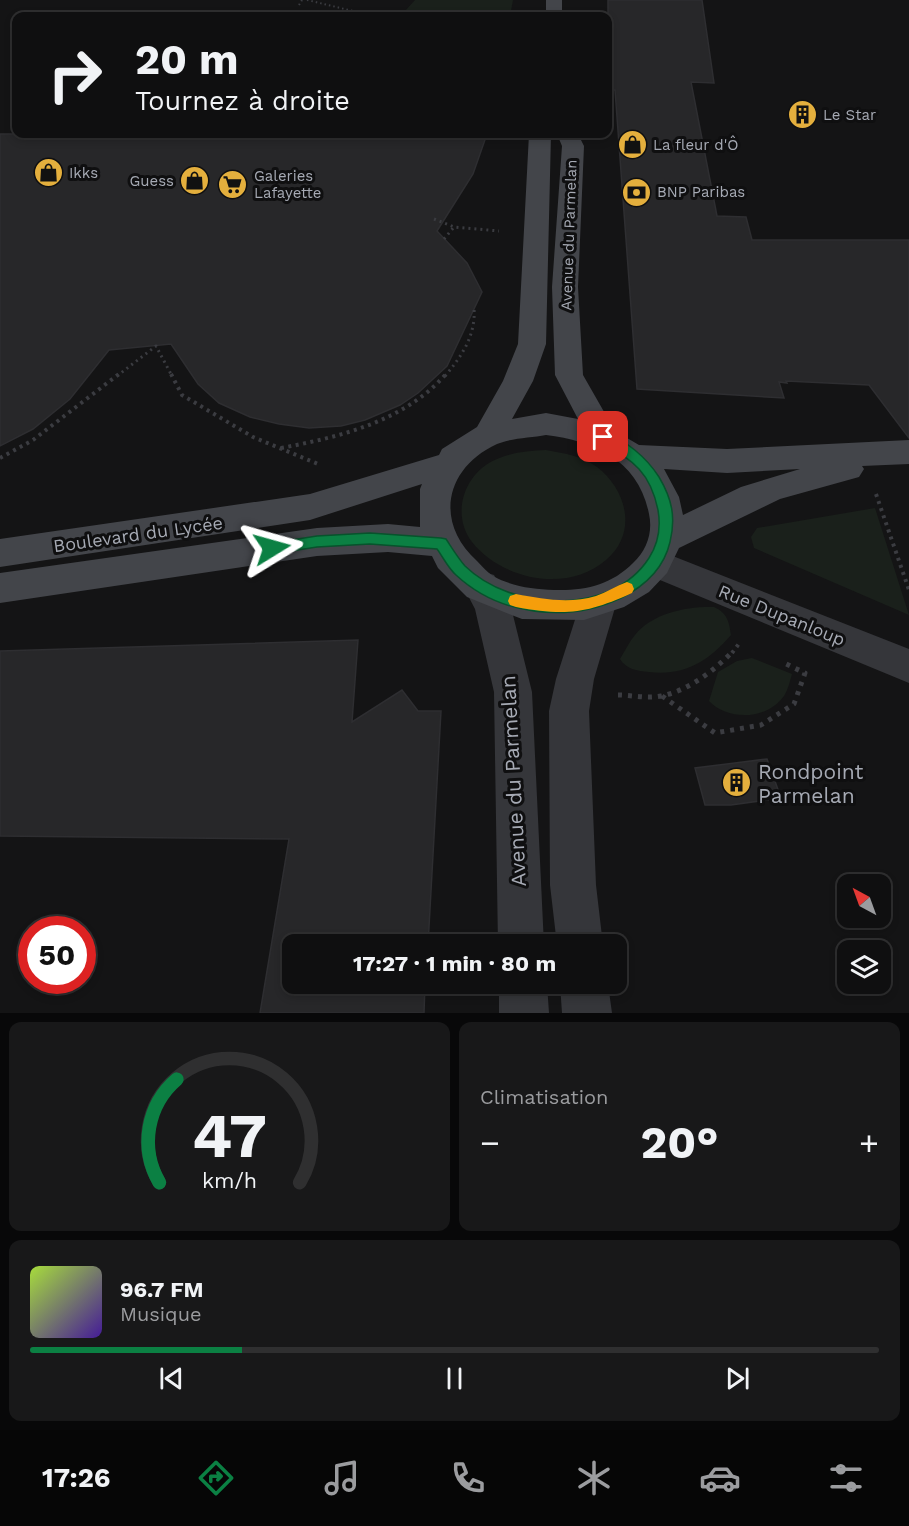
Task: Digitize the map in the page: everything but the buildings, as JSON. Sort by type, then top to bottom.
[{"type":"main road","name":"Avenue du Parmelan","points":[[489,434],[518,381],[532,344],[540,138]]},
{"type":"main road","name":"Avenue du Parmelan","points":[[570,138],[573,146],[565,287],[569,375],[603,437]]},
{"type":"main road","points":[[546,424],[581,429],[603,437],[634,456],[646,468],[662,494],[668,524],[660,551],[632,586],[599,601],[563,607],[538,606],[502,596],[481,586],[459,570],[441,543],[433,520],[433,500],[438,482],[449,464],[466,447],[489,434],[522,425],[546,424]]},
{"type":"main road","points":[[634,456],[727,461],[909,453]]},
{"type":"main road","points":[[660,551],[773,488],[909,453]]},
{"type":"main road","name":"Boulevard du Lycée","points":[[0,553],[275,514],[340,498],[449,464]]},
{"type":"main road","name":"Boulevard du Lycée","points":[[0,588],[317,542],[388,538],[441,543]]},
{"type":"street","name":"Rue Dupanloup","points":[[660,551],[757,604],[909,666]]},
{"type":"street","name":"Avenue du Parmelan","points":[[481,586],[493,608],[513,692],[521,934]]},
{"type":"street","points":[[579,934],[573,885],[568,741],[572,694],[599,601]]},
{"type":"street","points":[[523,994],[524,1013]]},
{"type":"street","points":[[585,994],[587,1013]]},
{"type":"path","points":[[299,5],[302,0]]},
{"type":"path","points":[[307,0],[357,12]]},
{"type":"path","points":[[434,219],[454,227],[481,229]]},
{"type":"path","points":[[444,239],[454,227]]},
{"type":"path","points":[[280,448],[344,435],[399,412],[430,392],[447,375],[465,350],[473,332],[474,308]]},
{"type":"path","points":[[0,458],[33,440],[156,346],[182,394],[253,437],[332,470],[340,498]]},
{"type":"path","points":[[874,488],[909,590]]},
{"type":"path","points":[[572,694],[662,696],[687,686],[735,652],[757,604]]},
{"type":"path","points":[[741,642],[752,648]]},
{"type":"path","points":[[662,696],[715,734],[760,725],[794,704],[805,673],[773,658]]},
{"type":"shaded area","points":[[415,0],[513,0],[511,12],[405,11]]},
{"type":"shaded area","points":[[546,450],[579,458],[597,467],[616,487],[625,512],[625,525],[616,549],[606,560],[590,571],[573,577],[535,578],[500,565],[484,555],[472,542],[465,531],[462,519],[464,494],[476,473],[497,459],[509,455]]},
{"type":"shaded area","points":[[875,508],[909,615],[754,548],[751,537],[757,528]]},
{"type":"shaded area","points":[[714,607],[727,618],[731,635],[704,660],[684,669],[662,673],[632,669],[620,659],[635,635],[651,621],[671,612]]},
{"type":"shaded area","points":[[752,658],[792,674],[784,696],[768,710],[747,715],[737,715],[717,708],[709,701],[718,672],[737,661]]},
{"type":"slow traffic","points":[[516,601],[551,607],[576,606],[599,601],[627,589]]},
{"type":"place","name":"Le Star","points":[[802,115]]},
{"type":"place","name":"La fleur d'Ô","points":[[632,145]]},
{"type":"place","name":"Ikks","points":[[48,173]]},
{"type":"place","name":"Guess","points":[[195,181]]},
{"type":"place","name":"Galeries Lafayette","points":[[233,185]]},
{"type":"place","name":"BNP Paribas","points":[[636,192]]},
{"type":"place","name":"Rondpoint Parmelan","points":[[737,783]]},
{"type":"route","points":[[272,548],[370,538],[441,543],[459,570],[481,586],[502,596],[525,604],[551,607],[576,606],[599,601],[632,586],[648,571],[661,551],[666,539],[668,524],[662,494],[646,468],[634,456],[603,437]]}]
